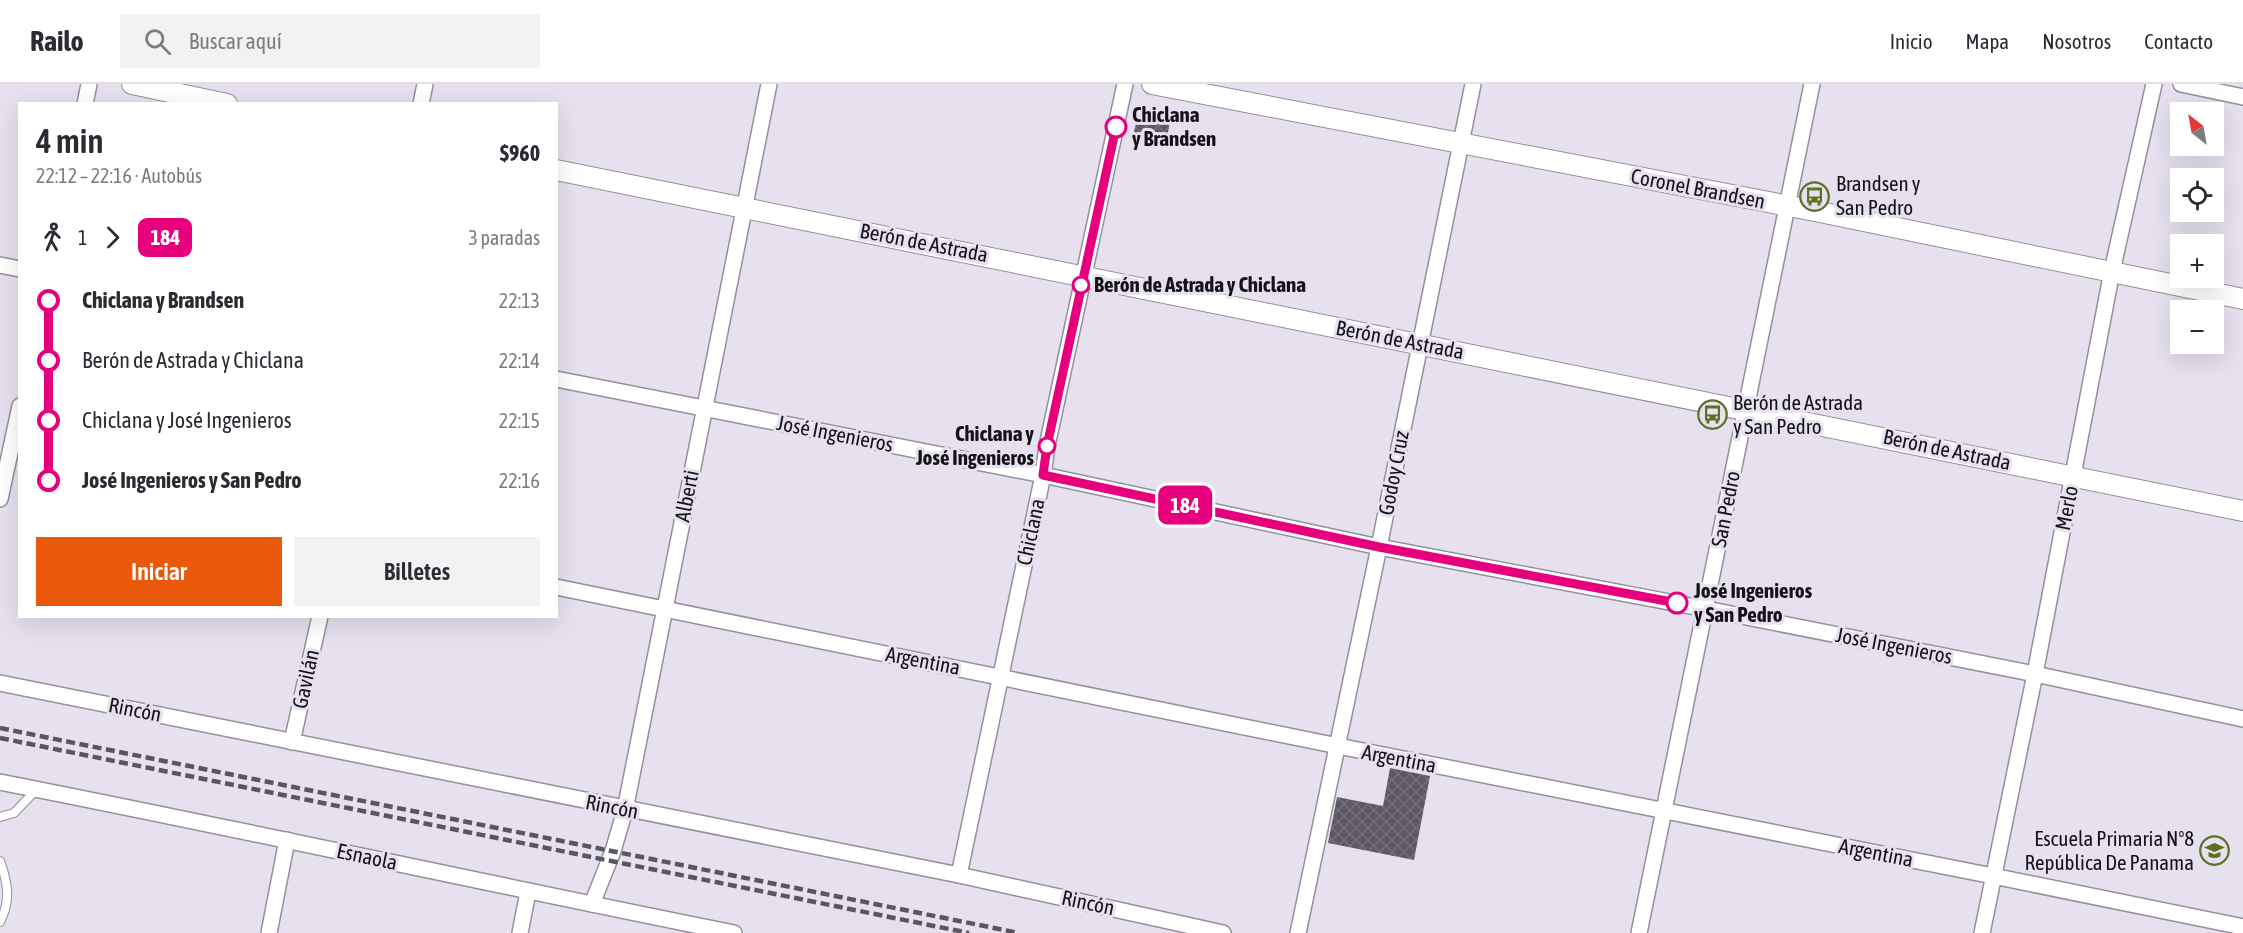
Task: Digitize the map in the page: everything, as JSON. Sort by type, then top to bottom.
[{"type":"street","points":[[84,102],[89,84]]},
{"type":"street","points":[[132,84],[218,102]]},
{"type":"street","points":[[421,102],[425,84]]},
{"type":"street","name":"Alberti","points":[[592,904],[613,851],[625,810],[769,84]]},
{"type":"street","name":"Chiclana","points":[[960,875],[1043,475],[1047,446],[1125,84]]},
{"type":"street","name":"Coronel Brandsen","points":[[1152,84],[1786,206],[2243,299]]},
{"type":"street","name":"Godoy Cruz","points":[[1298,933],[1473,84]]},
{"type":"street","name":"San Pedro","points":[[1639,933],[1812,84]]},
{"type":"street","name":"Merlo","points":[[1982,933],[2035,674],[2112,272],[2154,84]]},
{"type":"street","points":[[2181,84],[2243,97]]},
{"type":"street","name":"Berón de Astrada","points":[[558,170],[744,206],[2243,512]]},
{"type":"street","points":[[0,265],[18,269]]},
{"type":"street","name":"José Ingenieros","points":[[558,379],[1043,475],[1379,547],[2035,674],[2243,719]]},
{"type":"street","points":[[0,499],[8,476],[18,418]]},
{"type":"street","name":"Argentina","points":[[558,587],[2243,927]]},
{"type":"street","name":"Gavilán","points":[[292,742],[320,618]]},
{"type":"street","name":"Rincón","points":[[0,683],[625,810],[960,875],[1223,933]]},
{"type":"street","name":"Esnaola","points":[[0,782],[734,933]]},
{"type":"street","points":[[269,933],[287,840]]},
{"type":"street","points":[[519,933],[528,892]]},
{"type":"lane","points":[[0,817],[14,813],[38,789]]},
{"type":"lane","points":[[0,861],[6,877],[8,900],[0,922]]},
{"type":"building","points":[[1138,115],[1170,122],[1166,142],[1133,136]]},
{"type":"building","points":[[1390,768],[1430,776],[1414,860],[1328,843],[1337,797],[1383,806]]},
{"type":"railway","points":[[0,728],[1019,933]]},
{"type":"railway","points":[[0,738],[969,933]]},
{"type":"bus line","name":"184","points":[[1116,127],[1047,446],[1043,475],[1379,547],[1677,603]]},
{"type":"place","name":"Chiclana y Brandsen","points":[[1116,127]]},
{"type":"place","name":"Brandsen y San Pedro","points":[[1815,196]]},
{"type":"place","name":"Berón de Astrada y Chiclana","points":[[1081,285]]},
{"type":"place","name":"Berón de Astrada y San Pedro","points":[[1712,415]]},
{"type":"place","name":"Chiclana y José Ingenieros","points":[[1047,446]]},
{"type":"place","name":"José Ingenieros y San Pedro","points":[[1677,603]]},
{"type":"place","name":"Escuela Primaria Nº8 República De Panama","points":[[2215,851]]}]
